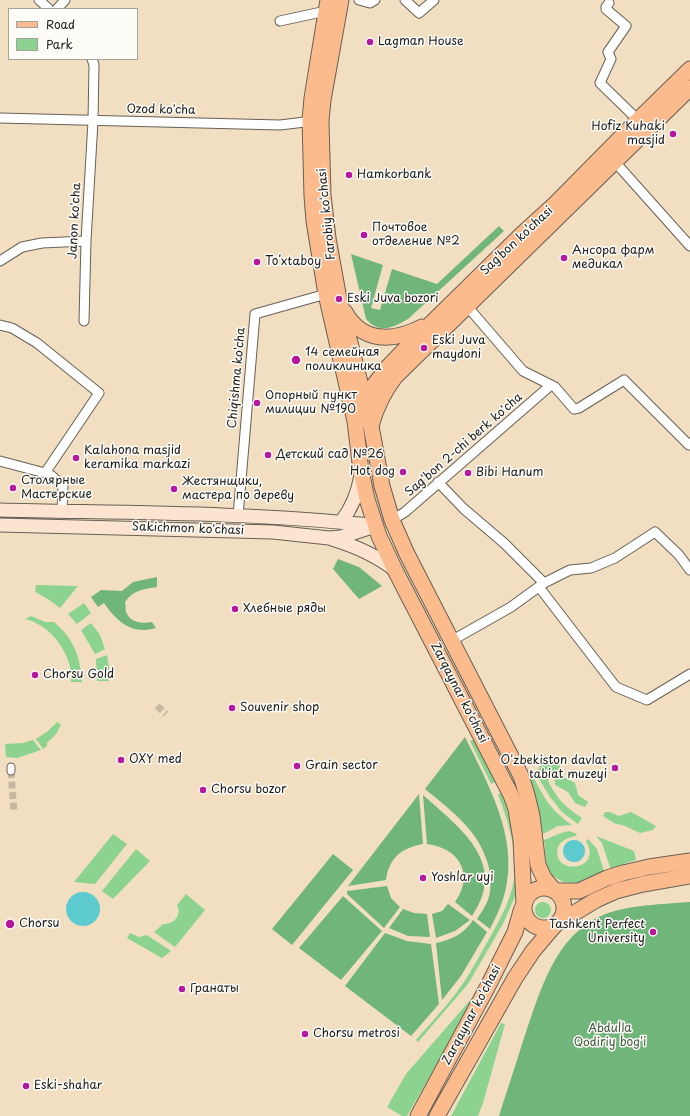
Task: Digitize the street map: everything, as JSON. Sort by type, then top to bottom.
[{"type":"main road","name":"Farobiy ko'chasi","points":[[331,4],[323,100],[316,121],[328,238],[332,297],[355,421]]},
{"type":"main road","name":"Sag’bon ko’chasi","points":[[355,421],[364,401],[387,368],[521,235],[556,204],[690,69]]},
{"type":"main road","name":"Sag’bon ko’chasi","points":[[371,426],[374,412],[395,377],[690,88]]},
{"type":"main road","name":"Farobiy ko'chasi","points":[[332,297],[371,426]]},
{"type":"main road","points":[[332,297],[353,324],[362,331],[381,338],[407,334],[432,322]]},
{"type":"main road","points":[[355,421],[371,426]]},
{"type":"main road","name":"Zarqaynar ko'chasi","points":[[355,421],[361,471],[375,526],[395,570],[511,795],[516,809],[521,840],[524,904],[517,925],[512,938],[418,1116]]},
{"type":"main road","name":"Zarqaynar ko'chasi","points":[[371,426],[379,474],[392,520],[399,537],[522,781],[532,816],[538,865],[544,878],[555,890]]},
{"type":"main road","points":[[341,522],[351,507],[356,495],[361,471]]},
{"type":"main road","name":"Sakichmon ko'chasi","points":[[0,510],[238,516],[341,522],[375,526],[399,537]]},
{"type":"main road","name":"Sakichmon ko'chasi","points":[[0,524],[273,532],[329,538],[341,537],[392,520]]},
{"type":"main road","points":[[329,538],[359,549],[384,561],[395,570]]},
{"type":"main road","points":[[555,890],[562,897],[565,906],[563,916],[550,928],[543,928],[533,925],[526,917],[524,904],[529,895],[536,889],[546,888],[579,891],[619,874],[690,861]]},
{"type":"main road","name":"Zarqaynar ko'chasi","points":[[437,1116],[515,978],[533,951],[556,924],[596,900],[616,891],[643,884],[690,876]]},
{"type":"street","points":[[39,0],[48,8]]},
{"type":"street","points":[[58,8],[65,0]]},
{"type":"street","points":[[359,0],[370,3],[375,0]]},
{"type":"street","points":[[405,0],[418,13],[434,0]]},
{"type":"street","points":[[609,3],[606,9],[626,26],[608,52],[611,59],[600,82],[638,120]]},
{"type":"street","points":[[280,21],[331,4]]},
{"type":"street","name":"Janon ko'cha","points":[[84,321],[86,241],[93,121],[94,65],[92,60]]},
{"type":"street","name":"Ozod ko'cha","points":[[0,118],[280,124],[316,121]]},
{"type":"street","points":[[615,162],[690,246]]},
{"type":"street","points":[[0,261],[22,247],[42,243],[86,241]]},
{"type":"street","name":"Chiqishma ko'cha","points":[[238,516],[238,501],[255,314],[311,298],[332,297]]},
{"type":"street","points":[[467,306],[523,371],[551,385],[559,391],[574,410],[624,380],[689,445],[690,443]]},
{"type":"street","points":[[0,325],[12,328],[37,343],[99,393],[46,473]]},
{"type":"street","name":"Sag'bon 2-chi berk ko'cha","points":[[392,520],[405,512],[551,385]]},
{"type":"street","points":[[0,461],[2,463],[46,473],[63,485],[62,512]]},
{"type":"street","points":[[438,482],[464,509],[504,543],[542,585],[616,687],[648,700],[690,674]]},
{"type":"street","points":[[451,641],[511,606],[542,585],[570,570],[590,568],[615,558],[655,532],[679,555],[690,570]]},
{"type":"green space","points":[[499,226],[504,231],[408,319],[392,327],[381,328],[371,324],[366,319],[351,254],[383,265],[371,308],[380,310],[392,269],[437,284]]},
{"type":"green space","points":[[338,559],[359,567],[382,586],[359,599],[333,569]]},
{"type":"green space","points":[[157,577],[157,587],[143,589],[132,595],[125,602],[126,612],[130,618],[141,623],[152,622],[156,628],[140,630],[132,628],[114,616],[104,603],[98,607],[91,597],[101,590],[122,591],[133,582]]},
{"type":"green space","points":[[36,585],[78,586],[60,608],[35,592]]},
{"type":"green space","points":[[84,603],[91,613],[77,624],[68,614]]},
{"type":"green space","points":[[31,616],[45,622],[54,622],[67,635],[78,656],[82,682],[71,682],[70,667],[64,651],[48,631],[25,619]]},
{"type":"green space","points":[[91,623],[100,635],[105,649],[95,654],[81,630]]},
{"type":"green space","points":[[107,655],[109,681],[97,681],[96,659]]},
{"type":"green space","points":[[57,722],[61,725],[56,734],[47,743],[47,746],[43,749],[36,739],[48,731]]},
{"type":"green space","points":[[465,737],[483,773],[499,812],[505,832],[508,852],[508,872],[505,892],[501,906],[490,929],[477,919],[487,903],[491,882],[488,864],[478,841],[454,813],[425,789]]},
{"type":"green space","points":[[475,739],[496,782],[491,784],[470,741]]},
{"type":"green space","points":[[33,740],[41,750],[17,758],[6,757],[5,744],[23,743]]},
{"type":"green space","points":[[545,755],[560,766],[558,774],[575,783],[578,795],[588,802],[585,807],[575,803],[568,792],[555,785],[555,781],[550,777],[548,781],[558,798],[570,810],[582,818],[578,824],[562,812],[550,797],[536,774]]},
{"type":"green space","points":[[531,773],[552,808],[572,825],[558,826],[543,834],[529,775]]},
{"type":"green space","points":[[502,792],[514,825],[518,883],[516,894],[503,924],[468,984],[418,1042],[416,1040],[449,1003],[461,987],[499,922],[507,904],[513,886],[515,866],[510,829],[498,795]]},
{"type":"green space","points":[[419,794],[423,844],[408,848],[397,855],[390,866],[386,880],[348,886]]},
{"type":"green space","points":[[423,795],[465,834],[483,863],[485,879],[482,897],[472,916],[455,902],[461,892],[464,882],[460,864],[448,851],[438,846],[427,844]]},
{"type":"green space","points":[[605,812],[610,812],[619,816],[631,812],[656,826],[653,830],[640,833],[614,823],[603,816]]},
{"type":"green space","points":[[569,831],[577,834],[576,836],[563,841],[559,845],[558,856],[562,863],[568,866],[583,864],[588,859],[590,851],[586,841],[588,839],[597,849],[604,871],[578,883],[563,882],[552,875],[547,869],[544,840]]},
{"type":"green space","points":[[113,834],[127,844],[95,884],[74,882]]},
{"type":"green space","points":[[596,836],[634,851],[636,860],[611,870],[602,843]]},
{"type":"green space","points":[[136,849],[150,861],[113,899],[102,891]]},
{"type":"green space","points":[[333,854],[353,870],[292,945],[272,929]]},
{"type":"green space","points":[[387,886],[391,898],[400,907],[384,928],[347,894],[347,891]]},
{"type":"green space","points":[[186,894],[205,910],[175,947],[154,932],[163,924],[171,923],[176,919],[178,916],[177,905]]},
{"type":"green space","points":[[343,896],[382,931],[341,980],[299,948]]},
{"type":"green space","points":[[543,902],[549,904],[551,910],[549,916],[543,918],[537,916],[535,910],[537,904]]},
{"type":"green space","name":"Abdulla Qodiriy bog'i","points":[[690,902],[690,1116],[499,1116],[543,984],[551,967],[572,937],[586,924],[612,912],[646,906]]},
{"type":"green space","points":[[448,904],[470,920],[455,931],[436,938],[432,914],[442,911]]},
{"type":"green space","points":[[403,909],[414,913],[427,914],[430,937],[408,936],[389,928]]},
{"type":"green space","points":[[473,920],[487,932],[461,976],[442,1000],[436,943],[457,936],[466,929]]},
{"type":"green space","points":[[130,933],[139,937],[147,935],[171,951],[162,958],[127,938]]},
{"type":"green space","points":[[385,933],[407,941],[431,944],[439,1004],[411,1036],[345,986]]},
{"type":"green space","points":[[472,998],[474,999],[407,1116],[402,1116],[387,1107],[406,1074]]},
{"type":"green space","points":[[501,1023],[505,1024],[478,1116],[451,1116]]},
{"type":"water","points":[[574,840],[578,841],[584,847],[584,855],[578,861],[574,862],[570,861],[564,855],[563,851],[564,847],[570,841]]},
{"type":"water","points":[[86,892],[95,897],[99,902],[99,916],[95,921],[90,925],[80,926],[76,925],[67,916],[66,906],[67,902],[76,893]]},
{"type":"tunnel","points":[[157,706],[166,714]]},
{"type":"tunnel","points":[[11,771],[14,813]]},
{"type":"place","name":"Lagman House","points":[[370,42]]},
{"type":"place","name":"Hofiz Kuhaki masjid","points":[[673,134]]},
{"type":"place","name":"Hamkorbank","points":[[349,175]]},
{"type":"place","name":"Почтовое отделение №2","points":[[364,235]]},
{"type":"place","name":"Ансора фарм медикал","points":[[564,258]]},
{"type":"place","name":"Toʻxtaboy","points":[[257,262]]},
{"type":"place","name":"Eski Juva bozori","points":[[339,299]]},
{"type":"place","name":"Eski Juva maydoni","points":[[424,348]]},
{"type":"place","name":"14 семейная поликлиника","points":[[296,360]]},
{"type":"place","name":"Опорный пункт милиции №190","points":[[257,403]]},
{"type":"place","name":"Детский сад №26","points":[[268,455]]},
{"type":"place","name":"Kalahona masjid keramika markazi","points":[[76,458]]},
{"type":"place","name":"Hot dog","points":[[403,472]]},
{"type":"place","name":"Bibi Hanum","points":[[468,473]]},
{"type":"place","name":"Столярные Мастерские","points":[[13,488]]},
{"type":"place","name":"Жестянщики, мастера по дереву","points":[[174,489]]},
{"type":"place","name":"Хлебные ряды","points":[[235,609]]},
{"type":"place","name":"Chorsu Gold","points":[[35,675]]},
{"type":"place","name":"Souvenir shop","points":[[232,708]]},
{"type":"place","name":"OXY med","points":[[121,760]]},
{"type":"place","name":"Grain sector","points":[[297,766]]},
{"type":"place","name":"O'zbekiston davlat tabiat muzeyi","points":[[615,768]]},
{"type":"place","name":"Chorsu bozor","points":[[203,790]]},
{"type":"place","name":"Yoshlar uyi","points":[[423,878]]},
{"type":"place","name":"Chorsu","points":[[10,924]]},
{"type":"place","name":"Tashkent Perfect University","points":[[653,932]]},
{"type":"place","name":"Гранаты","points":[[182,989]]},
{"type":"place","name":"Chorsu metrosi","points":[[305,1034]]},
{"type":"place","name":"Eski-shahar","points":[[26,1086]]}]
